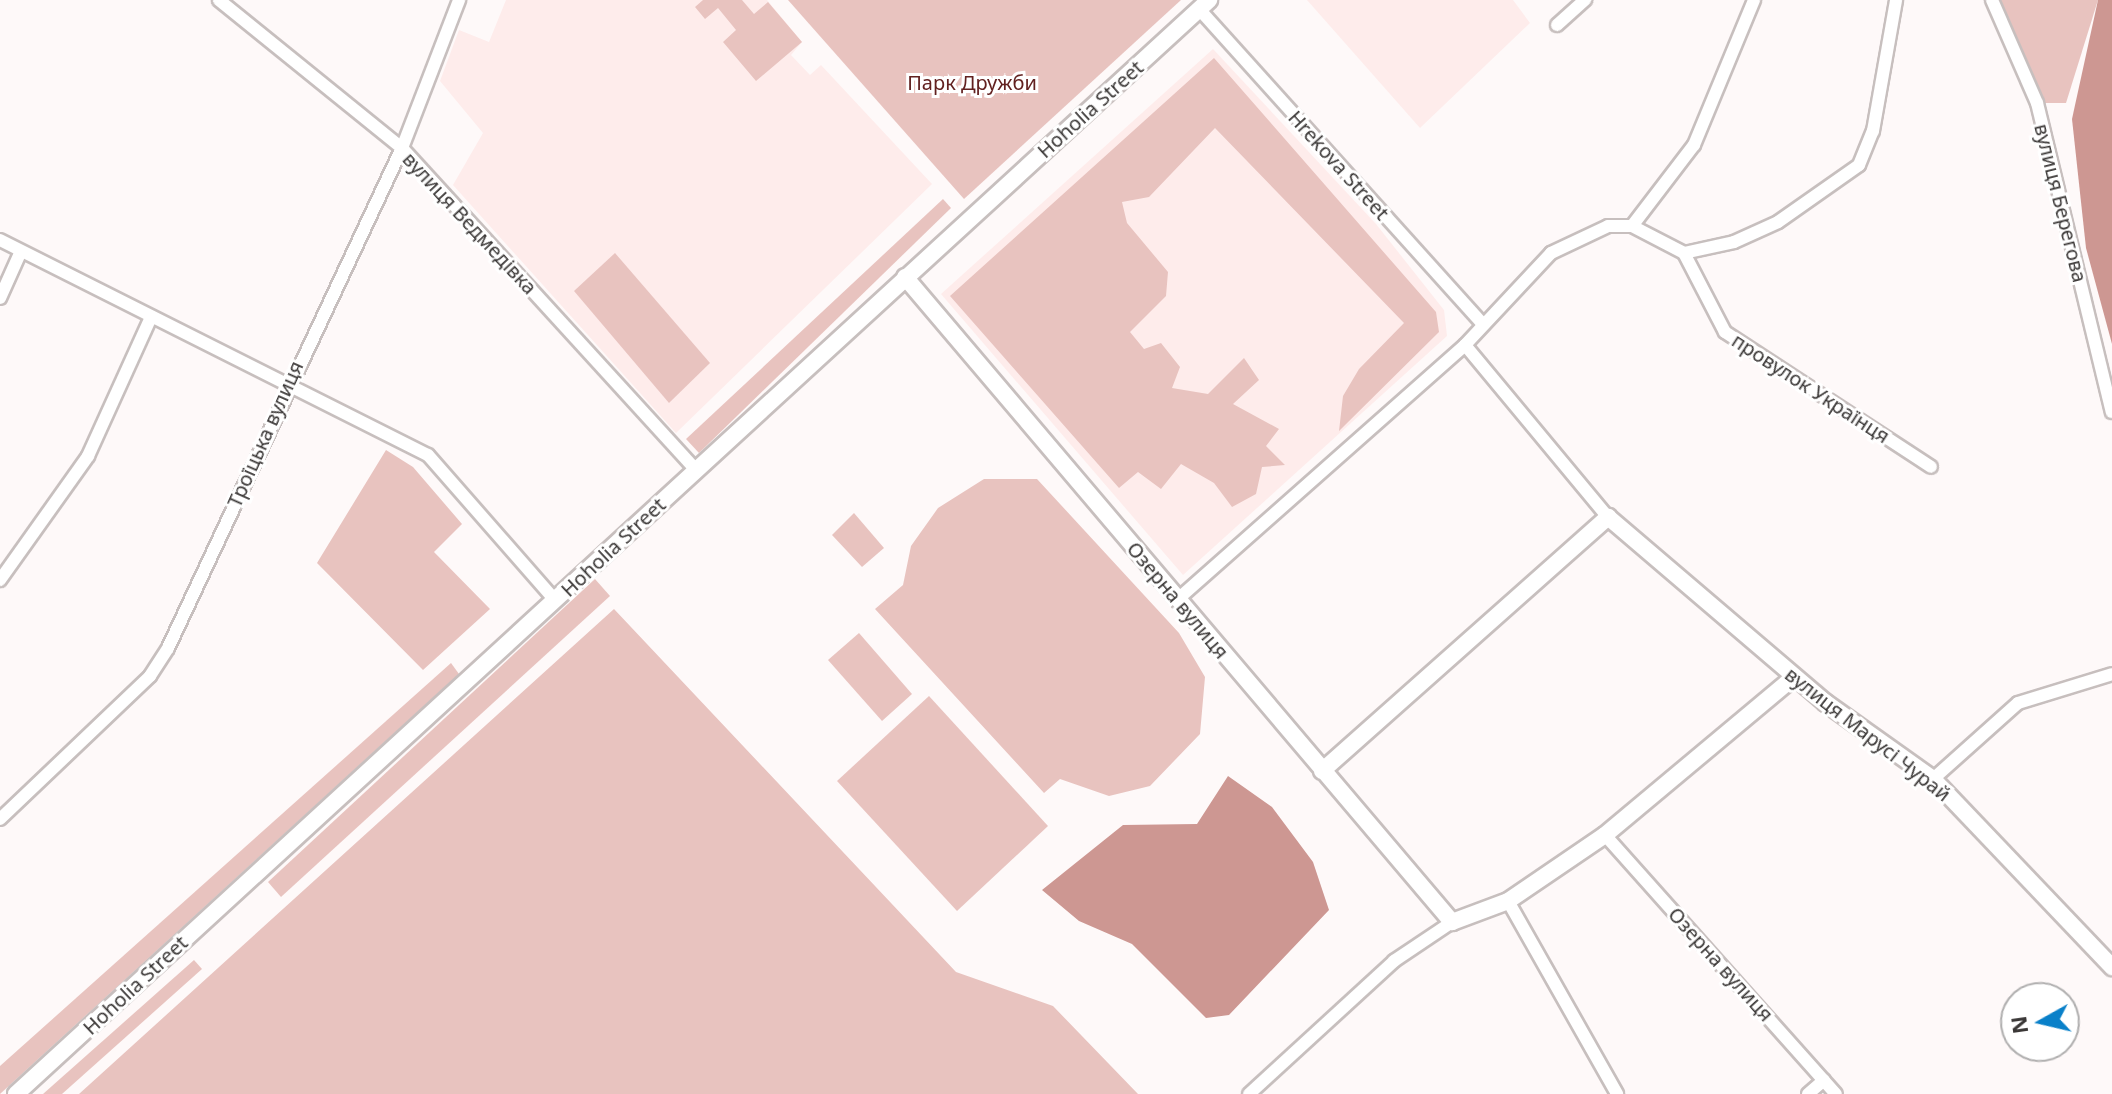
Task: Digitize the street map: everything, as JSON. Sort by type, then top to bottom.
[{"type":"street","name":"вулиця Ведмедівка","points":[[219,0],[234,4],[402,148],[696,470]]},
{"type":"street","name":"Троїцька вулиця","points":[[0,819],[150,676],[402,148],[459,0]]},
{"type":"street","points":[[1557,25],[1585,0]]},
{"type":"street","points":[[1632,226],[1694,145],[1754,0]]},
{"type":"street","points":[[1178,599],[1465,345],[1480,321],[1551,253],[1608,226],[1632,226],[1684,253],[1734,242],[1778,222],[1859,165],[1873,131],[1896,0]]},
{"type":"street","name":"вулиця Берегова","points":[[1992,0],[2037,103],[2112,412]]},
{"type":"street","name":"Hoholia Street","points":[[16,1094],[1204,4]]},
{"type":"street","name":"Hrekova Street","points":[[1204,4],[1480,321]]},
{"type":"street","points":[[0,240],[428,455],[555,600]]},
{"type":"street","points":[[0,298],[21,251]]},
{"type":"street","name":"провулок Українця","points":[[1684,253],[1725,332],[1931,467]]},
{"type":"street","name":"Озерна вулиця","points":[[905,277],[1452,922]]},
{"type":"street","points":[[1,576],[88,456],[151,317]]},
{"type":"street","name":"вулиця Марусі Чурай","points":[[1465,345],[1608,517],[1794,677],[1933,779],[2112,967]]},
{"type":"street","points":[[1322,771],[1608,517]]},
{"type":"street","points":[[1933,779],[2018,703],[2112,674]]},
{"type":"street","points":[[1249,1094],[1394,961],[1452,922],[1508,901],[1605,835],[1794,677]]},
{"type":"street","name":"Озерна вулиця","points":[[1605,835],[1836,1094]]},
{"type":"street","points":[[1508,901],[1617,1094]]},
{"type":"street","points":[[1808,1094],[1824,1080]]},
{"type":"shaded area","points":[[506,0],[767,0],[802,42],[791,55],[810,75],[821,65],[932,184],[676,433],[453,185],[483,133],[440,81],[459,30],[489,42]]},
{"type":"shaded area","points":[[1307,0],[1513,0],[1530,23],[1420,128]]},
{"type":"shaded area","points":[[2098,0],[2112,0],[2112,344],[2086,248],[2072,119]]},
{"type":"shaded area","points":[[1213,49],[1376,224],[1444,310],[1447,336],[1183,575],[941,294]]},
{"type":"shaded area","points":[[1228,776],[1272,807],[1313,862],[1329,910],[1229,1015],[1206,1018],[1132,944],[1079,921],[1042,890],[1123,825],[1197,824]]},
{"type":"green space","points":[[703,0],[742,0],[754,14],[768,2],[802,42],[756,81],[723,42],[736,30],[718,8],[705,19],[695,7]]},
{"type":"green space","name":"Парк Дружби","points":[[788,0],[1181,0],[964,199]]},
{"type":"green space","points":[[1992,0],[2098,0],[2066,103],[2037,103]]},
{"type":"green space","points":[[1214,58],[1436,312],[1439,332],[1339,431],[1343,396],[1359,369],[1404,323],[1215,128],[1149,197],[1122,202],[1127,223],[1168,272],[1166,296],[1130,332],[1144,349],[1161,343],[1180,367],[1172,388],[1208,394],[1244,358],[1259,380],[1233,404],[1279,429],[1266,446],[1285,465],[1262,467],[1256,494],[1232,507],[1214,483],[1181,464],[1161,489],[1138,472],[1119,488],[950,296]]},
{"type":"green space","points":[[943,199],[951,208],[699,453],[686,439]]},
{"type":"green space","points":[[615,253],[710,363],[669,403],[574,291]]},
{"type":"green space","points":[[386,450],[413,467],[462,524],[434,552],[490,609],[423,670],[317,563]]},
{"type":"green space","points":[[984,479],[1037,479],[1179,633],[1205,677],[1200,734],[1150,786],[1109,796],[1060,779],[1044,793],[875,609],[903,585],[911,546],[938,508]]},
{"type":"green space","points":[[854,513],[884,548],[862,567],[832,535]]},
{"type":"green space","points":[[595,579],[610,596],[281,897],[268,882]]},
{"type":"green space","points":[[614,609],[956,972],[1053,1006],[1138,1094],[79,1094]]},
{"type":"green space","points":[[859,633],[912,694],[882,721],[828,660]]},
{"type":"green space","points":[[451,663],[459,674],[0,1094],[0,1066]]},
{"type":"green space","points":[[929,696],[1048,826],[957,911],[837,781]]},
{"type":"green space","points":[[194,960],[202,969],[62,1094],[43,1094]]}]
